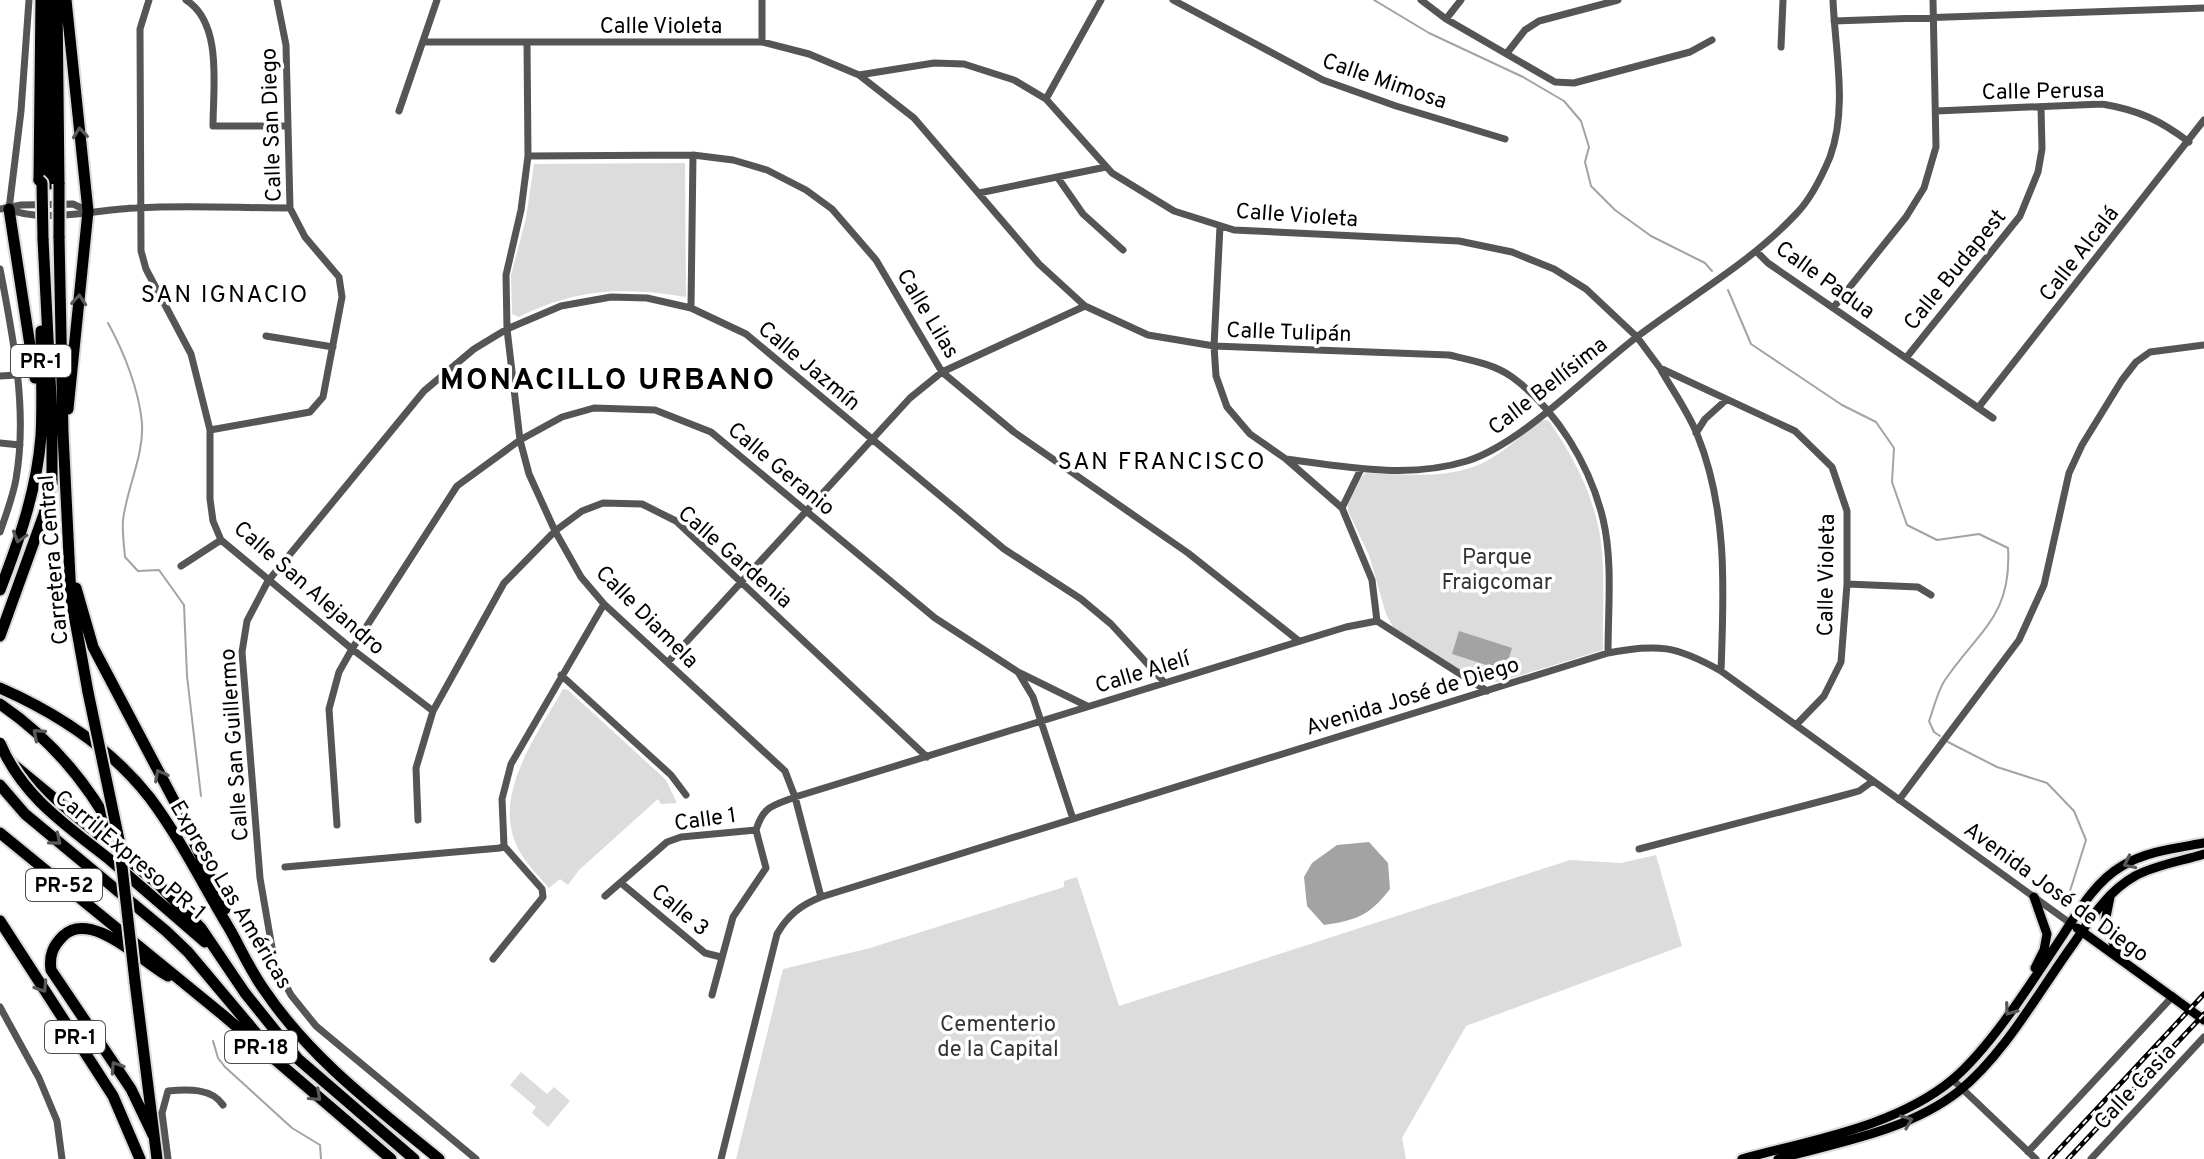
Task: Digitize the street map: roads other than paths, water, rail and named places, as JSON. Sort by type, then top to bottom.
[{"type":"highway","name":"Carretera Central","points":[[41,0],[49,183],[48,238],[63,433],[71,598],[119,840],[157,1159]]},
{"type":"highway","points":[[49,0],[49,183]]},
{"type":"highway","name":"Carretera Central","points":[[0,590],[17,546],[34,484],[42,420],[57,0]]},
{"type":"highway","points":[[63,433],[69,405],[88,211],[66,0]]},
{"type":"highway","points":[[4,209],[42,420]]},
{"type":"highway","points":[[0,636],[49,498],[53,471],[48,238]]},
{"type":"highway","points":[[70,560],[93,647],[180,812],[240,947]]},
{"type":"highway","name":"Expreso Las Américas","points":[[0,688],[53,714],[98,746],[132,778],[161,814],[264,991],[313,1050],[344,1080],[439,1159]]},
{"type":"highway","points":[[0,704],[36,732],[68,763],[89,790],[119,840]]},
{"type":"highway","name":"Carril Expreso PR-1","points":[[0,743],[15,773],[39,803],[215,949]]},
{"type":"highway","points":[[0,754],[159,885],[201,928],[253,1003],[298,1059],[414,1159]]},
{"type":"highway","points":[[0,785],[25,814],[177,941],[285,1068]]},
{"type":"highway","name":"PR-52","points":[[0,833],[129,937]]},
{"type":"highway","name":"PR-1","points":[[0,921],[113,1096],[140,1159]]},
{"type":"highway","points":[[153,1135],[131,1089],[51,970],[49,959],[58,941],[67,932],[76,927],[91,928],[197,993]]},
{"type":"highway","name":"PR-18","points":[[129,937],[391,1159]]},
{"type":"main road","points":[[1742,1159],[1866,1124],[1924,1099],[1952,1079],[1978,1054],[2103,881],[2125,864],[2150,854],[2204,843]]},
{"type":"main road","points":[[1778,1159],[1903,1123],[1950,1098],[2001,1045],[2111,894],[2142,872],[2204,854]]},
{"type":"main road","points":[[2111,894],[2105,922],[2119,958]]},
{"type":"main road","points":[[2032,979],[2046,941],[2046,927],[2034,897]]},
{"type":"main road","name":"Avenida José de Diego","points":[[2070,923],[2204,1020]]},
{"type":"street","points":[[29,0],[21,111],[4,209],[23,215],[76,215],[88,211],[139,208],[290,208]]},
{"type":"street","name":"Calle San Alejandro","points":[[149,0],[140,29],[141,251],[146,269],[191,354],[210,430],[213,521],[221,540],[268,581],[433,711]]},
{"type":"street","points":[[186,0],[196,6],[207,22],[212,42],[213,126],[286,126]]},
{"type":"street","name":"Calle San Diego","points":[[210,430],[310,412],[323,397],[342,297],[339,277],[305,237],[290,208],[286,45],[277,0]]},
{"type":"street","points":[[399,111],[437,0]]},
{"type":"street","points":[[762,0],[762,42]]},
{"type":"street","points":[[1046,99],[1101,0]]},
{"type":"street","name":"Calle Mimosa","points":[[1173,0],[1323,80],[1505,139]]},
{"type":"street","points":[[1421,0],[1446,19],[1555,82],[1574,83],[1690,52],[1712,40]]},
{"type":"street","points":[[1446,19],[1461,0]]},
{"type":"street","points":[[1507,53],[1525,30],[1539,21],[1618,0]]},
{"type":"street","points":[[1781,47],[1783,0]]},
{"type":"street","name":"Calle Bellísima","points":[[1286,459],[1361,469],[1434,469],[1468,461],[1502,445],[1637,337],[1756,251],[1799,211],[1830,156],[1839,109],[1833,0]]},
{"type":"street","points":[[1833,308],[1906,217],[1924,188],[1936,147],[1933,0]]},
{"type":"street","points":[[1834,21],[2204,8]]},
{"type":"street","name":"Calle Violeta","points":[[423,42],[762,42],[809,54],[859,75],[934,63],[964,64],[1014,80],[1046,99],[1106,167],[1174,211],[1234,230],[1459,241],[1512,252],[1554,269],[1586,289],[1637,337],[1660,368],[1795,431],[1832,467],[1847,511],[1847,584],[1841,662],[1824,696],[1796,725]]},
{"type":"street","name":"Calle Diamela","points":[[527,43],[528,156],[521,210],[506,275],[507,329],[520,440],[529,474],[555,531],[581,577],[604,604],[785,771],[795,797],[821,897]]},
{"type":"street","points":[[883,90],[889,71]]},
{"type":"street","name":"Calle Tulipán","points":[[859,75],[883,90],[914,118],[1039,264],[1085,306],[1148,335],[1214,346],[1449,355],[1481,362],[1510,376],[1548,410],[1583,463],[1603,518],[1608,561],[1608,653]]},
{"type":"street","name":"Calle Perusa","points":[[1936,111],[2102,104],[2127,108],[2163,122],[2189,142]]},
{"type":"street","name":"Calle Budapest","points":[[1906,358],[2020,216],[2038,172],[2042,149],[2041,107]]},
{"type":"street","name":"Calle Alcalá","points":[[1978,408],[2204,120]]},
{"type":"street","points":[[691,308],[693,155]]},
{"type":"street","name":"Calle Lilas","points":[[528,156],[693,155],[733,160],[767,170],[806,190],[832,209],[876,260],[942,372],[1014,432],[1188,553],[1299,641]]},
{"type":"street","points":[[979,193],[1106,167]]},
{"type":"street","points":[[1058,178],[1083,214],[1123,250]]},
{"type":"street","points":[[1220,226],[1214,346],[1216,376],[1227,407],[1250,434],[1286,459],[1342,508],[1372,580],[1377,621],[1487,691]]},
{"type":"street","name":"Calle Padua","points":[[1756,251],[1768,263],[1993,418]]},
{"type":"street","points":[[0,269],[17,375],[20,445],[16,482],[0,532]]},
{"type":"street","name":"Calle Jazmín","points":[[268,581],[424,391],[474,349],[507,329],[561,306],[611,297],[647,298],[691,308],[746,334],[1004,549],[1081,599],[1165,683]]},
{"type":"street","points":[[668,662],[910,398],[942,372],[1085,306]]},
{"type":"street","points":[[266,336],[333,347]]},
{"type":"street","points":[[1899,800],[2019,640],[2044,585],[2069,473],[2082,445],[2122,380],[2136,362],[2150,352],[2204,345]]},
{"type":"street","points":[[1660,368],[1696,433],[1713,486],[1721,529],[1724,585],[1721,671]]},
{"type":"street","points":[[0,376],[17,375]]},
{"type":"street","points":[[1696,433],[1705,419],[1726,400]]},
{"type":"street","name":"Calle Geranio","points":[[337,825],[329,709],[339,672],[352,649],[457,486],[520,440],[562,417],[594,408],[655,410],[711,432],[935,618],[1018,672],[1089,707]]},
{"type":"street","points":[[0,443],[20,445]]},
{"type":"street","points":[[1342,508],[1361,469]]},
{"type":"street","name":"Calle Gardenia","points":[[418,820],[416,768],[433,711],[504,583],[555,531],[582,511],[603,503],[642,504],[676,521],[927,757]]},
{"type":"street","points":[[181,566],[221,540]]},
{"type":"street","name":"Calle San Guillermo","points":[[268,581],[247,621],[242,652],[260,878],[275,965],[291,995],[316,1026],[476,1159]]},
{"type":"street","points":[[1847,584],[1918,587],[1931,595]]},
{"type":"street","points":[[493,959],[543,897],[542,889],[504,846],[502,799],[511,764],[604,604]]},
{"type":"street","name":"Calle Alelí","points":[[795,797],[1299,641],[1377,621]]},
{"type":"street","name":"Avenida José de Diego","points":[[721,1159],[777,934],[796,910],[821,897],[1608,653],[1646,646],[1693,655],[1721,671],[2070,923]]},
{"type":"street","name":"Calle Geranio","points":[[1018,672],[1033,697],[1073,819]]},
{"type":"street","points":[[561,675],[671,775],[686,795]]},
{"type":"street","points":[[1639,849],[1859,791],[1873,781]]},
{"type":"street","name":"Calle 1","points":[[605,896],[667,842],[681,837],[756,830],[761,813],[795,797]]},
{"type":"street","points":[[712,995],[733,917],[766,868],[756,830]]},
{"type":"street","points":[[285,867],[504,846]]},
{"type":"street","name":"Calle 3","points":[[621,883],[705,953],[721,957]]},
{"type":"street","points":[[2028,1152],[2173,996]]},
{"type":"street","points":[[0,1007],[51,1106],[57,1121],[62,1159]]},
{"type":"street","name":"Calle Casia","points":[[2094,1158],[2204,1037]]},
{"type":"street","points":[[1952,1079],[2036,1159]]},
{"type":"street","points":[[168,1159],[162,1113],[168,1091],[201,1091],[217,1096],[223,1105]]},
{"type":"waterway","points":[[1374,0],[1429,33],[1523,77],[1564,101],[1581,121],[1589,147],[1585,162],[1591,186],[1615,210],[1651,236],[1705,263],[1712,271]]},
{"type":"waterway","points":[[1728,290],[1751,344],[1842,405],[1876,422],[1894,448],[1892,482],[1907,525],[1937,540],[1979,534],[2008,548],[2008,571],[1999,606],[1945,680],[1938,695],[1929,721],[1934,732],[1940,736]]},
{"type":"waterway","points":[[108,323],[130,372],[142,423],[140,447],[123,520],[125,557],[138,571],[159,570],[184,605],[187,676],[201,796]]},
{"type":"waterway","points":[[1948,742],[1997,767],[2047,783],[2074,811],[2086,840],[2070,891]]},
{"type":"waterway","points":[[213,1041],[218,1058],[225,1067],[292,1128],[320,1145],[321,1159]]},
{"type":"railway","points":[[2050,1159],[2204,994]]},
{"type":"railway","points":[[2068,1159],[2204,1014]]},
{"type":"district","name":"SAN IGNACIO","points":[[225,294]]},
{"type":"district","name":"MONACILLO URBANO","points":[[608,379]]},
{"type":"district","name":"SAN FRANCISCO","points":[[1162,461]]},
{"type":"park label","name":"Parque Fraigcomar","points":[[1497,568]]},
{"type":"park label","name":"Cementerio de la Capital","points":[[998,1036]]}]
